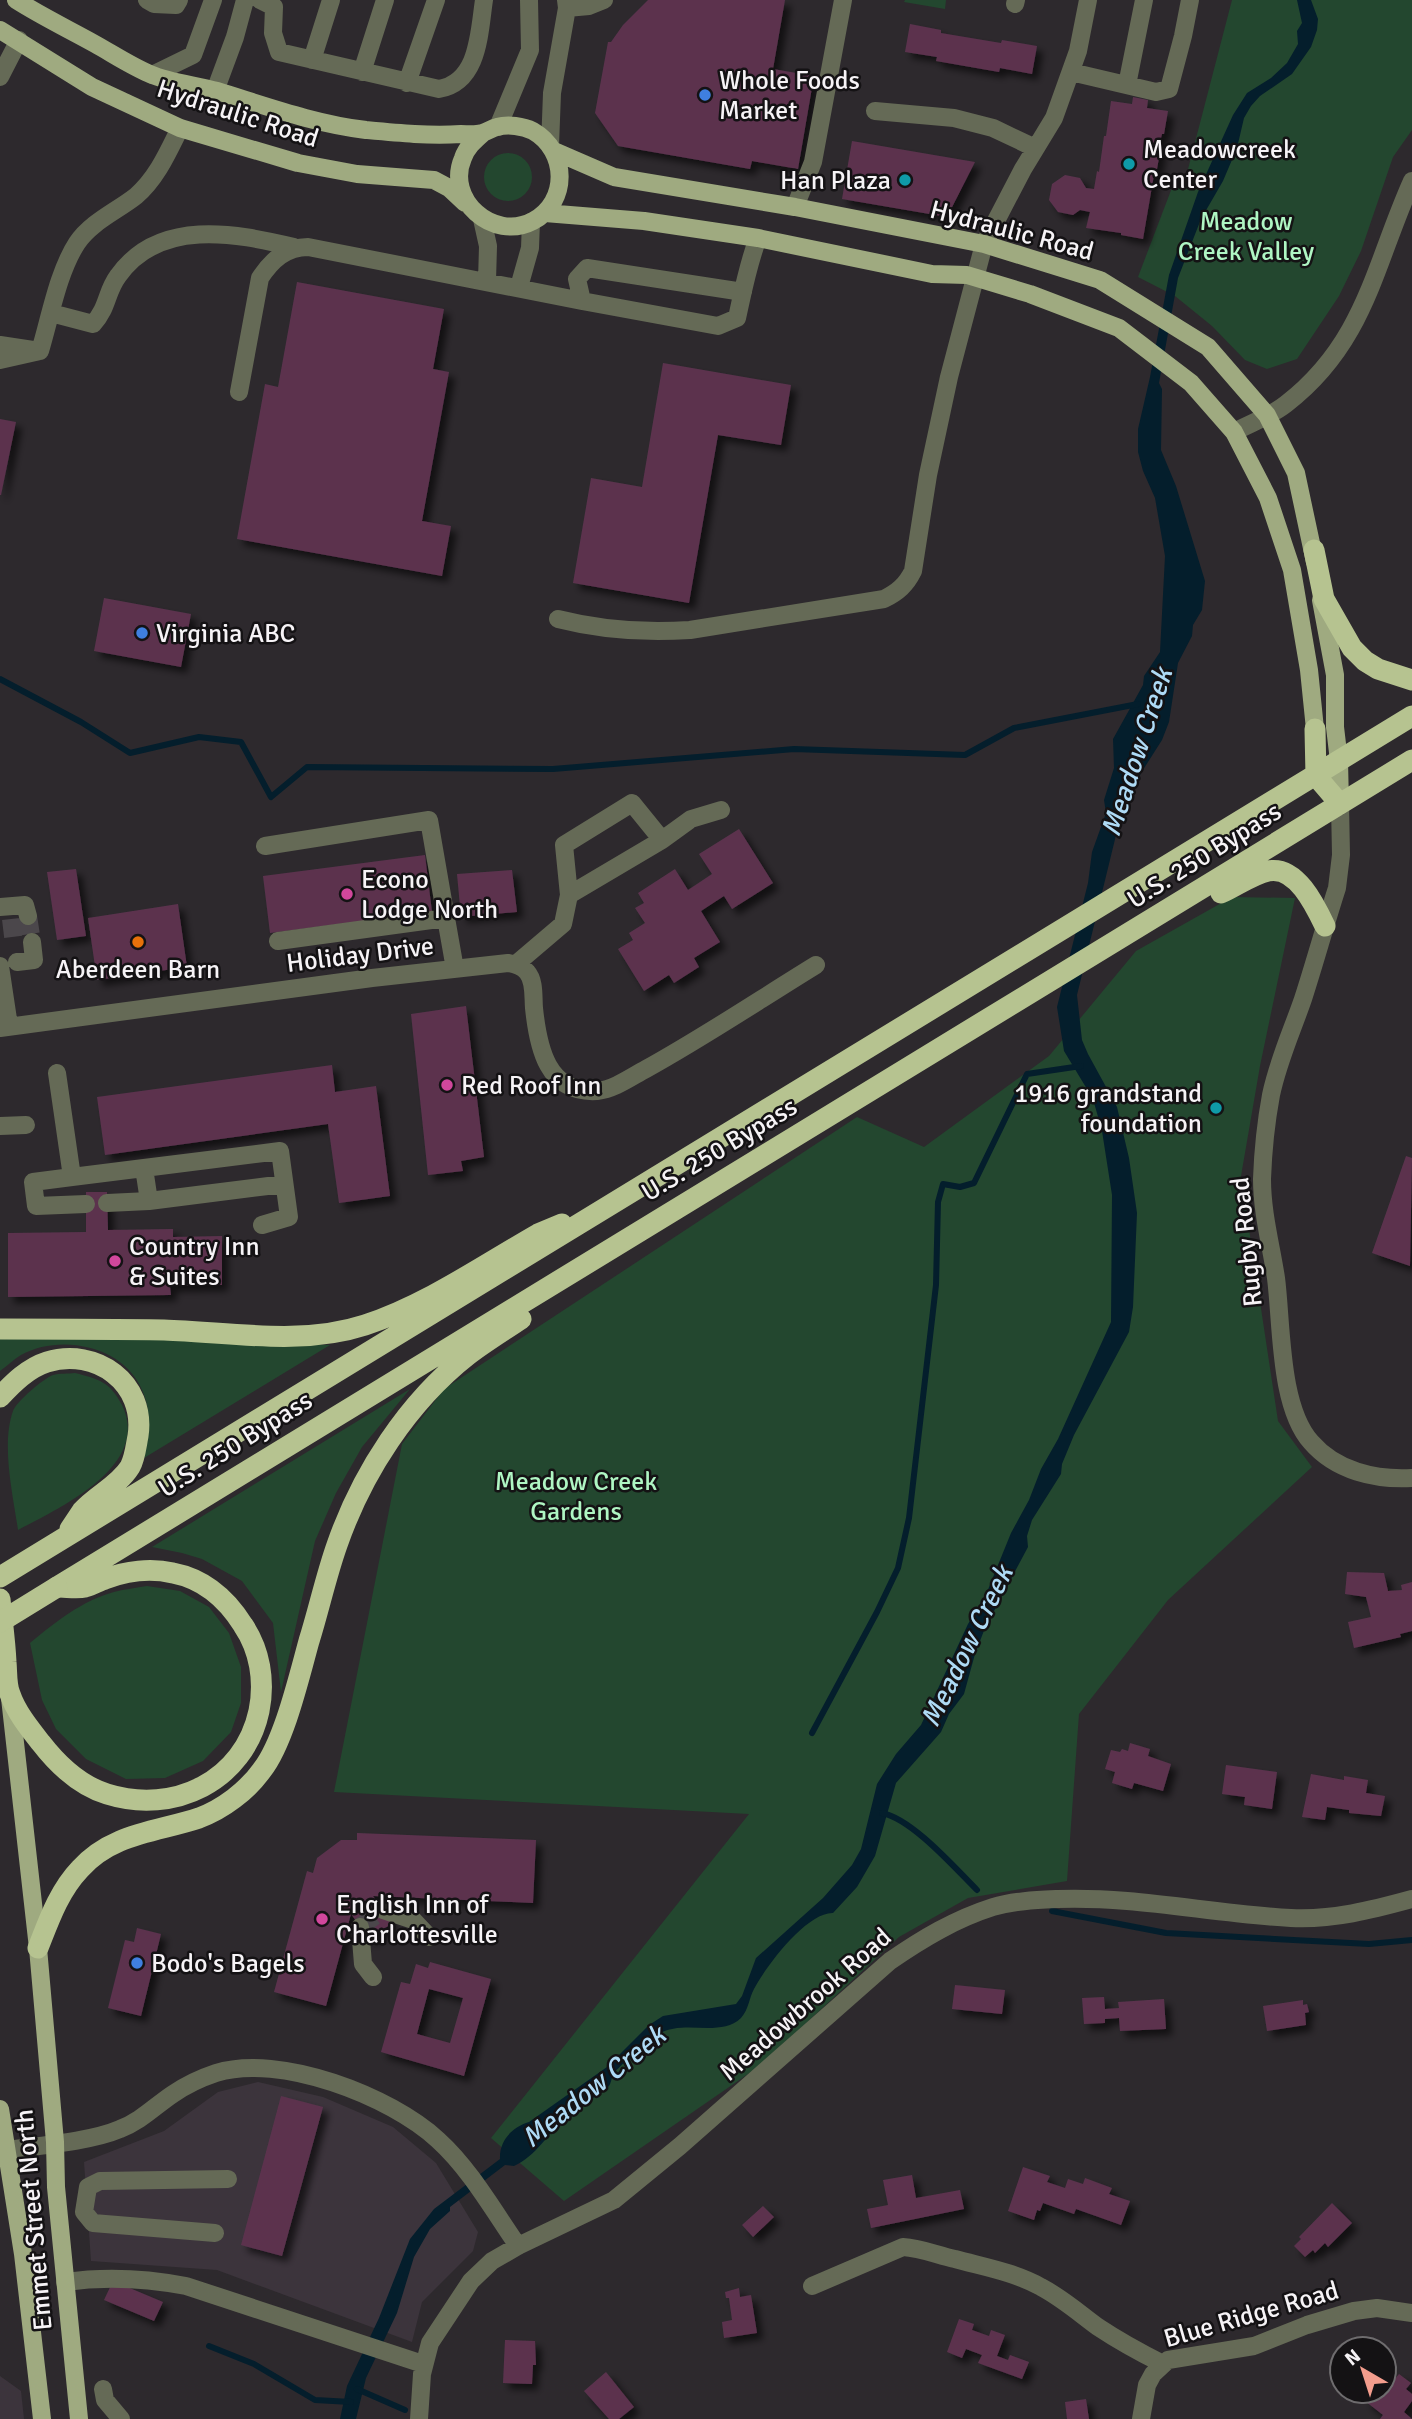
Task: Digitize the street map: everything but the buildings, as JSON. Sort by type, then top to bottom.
[{"type":"highway","points":[[1314,550],[1324,600],[1352,648],[1378,669],[1412,680]]},
{"type":"highway","points":[[1339,761],[1412,716]]},
{"type":"highway","points":[[1315,729],[1316,776],[1340,804]]},
{"type":"highway","name":"U.S. 250 Bypass","points":[[0,1622],[1412,760]]},
{"type":"highway","name":"U.S. 250 Bypass","points":[[0,1577],[1339,761]]},
{"type":"highway","points":[[1182,902],[1210,898],[1271,870],[1286,874],[1302,885],[1312,898],[1325,926]]},
{"type":"highway","points":[[0,1329],[164,1330],[279,1336],[324,1334],[362,1326],[402,1312],[538,1234],[640,1188]]},
{"type":"highway","points":[[38,1948],[53,1910],[69,1881],[100,1851],[121,1839],[202,1817],[227,1804],[262,1771],[273,1752],[295,1689],[337,1544],[363,1484],[426,1395],[467,1356],[527,1315],[548,1286]]},
{"type":"highway","points":[[0,1397],[27,1373],[47,1363],[71,1358],[102,1365],[117,1374],[134,1400],[139,1430],[130,1467],[108,1490],[83,1510],[64,1538]]},
{"type":"highway","points":[[9,1693],[28,1727],[48,1753],[76,1777],[107,1794],[147,1800],[185,1795],[218,1778],[248,1744],[262,1697],[262,1673],[248,1631],[217,1593],[188,1577],[147,1570],[129,1572],[84,1587],[57,1587]]},
{"type":"highway","name":"Emmet Street North","points":[[0,1599],[9,1693]]},
{"type":"main road","name":"Hydraulic Road","points":[[16,0],[152,75],[215,90],[284,113],[362,129],[417,135],[490,130],[514,125],[530,129],[544,138],[552,149],[614,177],[795,207],[984,244],[1100,280],[1136,300],[1208,347],[1267,415],[1296,472],[1314,550],[1335,675],[1340,804]]},
{"type":"main road","name":"Hydraulic Road","points":[[0,30],[92,87],[180,128],[298,163],[357,174],[434,180],[449,188],[476,213],[498,226],[515,227],[538,218],[644,221],[758,239],[932,274],[975,277],[1119,328],[1191,383],[1234,432],[1268,498],[1292,570],[1309,670],[1315,729]]},
{"type":"main road","points":[[476,213],[462,193],[459,176],[462,160],[470,145],[490,130]]},
{"type":"main road","points":[[538,218],[555,200],[560,184],[560,167],[552,149]]},
{"type":"main road","name":"Emmet Street North","points":[[9,1693],[38,1948],[79,2419]]},
{"type":"main road","name":"Emmet Street North","points":[[0,2109],[3,2151],[23,2254],[42,2419]]},
{"type":"street","points":[[147,0],[154,4],[176,5],[179,0]]},
{"type":"street","points":[[152,75],[193,55],[213,0]]},
{"type":"street","points":[[215,90],[246,0]]},
{"type":"street","points":[[312,60],[331,0]]},
{"type":"street","points":[[362,72],[385,0]]},
{"type":"street","points":[[407,83],[436,0]]},
{"type":"street","points":[[270,2],[273,33],[279,52],[439,89],[452,87],[470,70],[484,0]]},
{"type":"street","points":[[490,130],[530,50],[529,0]]},
{"type":"street","points":[[552,149],[552,93],[567,4],[589,6],[604,0]]},
{"type":"street","points":[[795,207],[813,162],[843,0]]},
{"type":"street","points":[[558,619],[590,627],[626,631],[690,630],[884,599],[897,593],[907,583],[913,571],[941,414],[984,244],[1054,118],[1078,51],[1088,0]]},
{"type":"street","points":[[1127,85],[1144,0]]},
{"type":"street","points":[[1071,72],[1156,92],[1169,89],[1184,36],[1190,0]]},
{"type":"street","points":[[0,76],[19,40]]},
{"type":"street","points":[[875,111],[954,118],[993,128],[1035,148]]},
{"type":"street","points":[[40,351],[65,270],[79,241],[90,229],[137,195],[147,184],[160,168],[180,128]]},
{"type":"street","points":[[1234,432],[1284,406],[1312,382],[1341,348],[1406,209],[1412,181]]},
{"type":"street","points":[[476,213],[488,246],[487,281]]},
{"type":"street","points":[[519,287],[538,218]]},
{"type":"street","points":[[51,313],[93,324],[103,313],[116,277],[146,249],[181,235],[243,234],[294,247],[308,247],[718,326],[737,318],[758,239]]},
{"type":"street","points":[[239,392],[260,278],[280,255],[294,247]]},
{"type":"street","points":[[582,300],[577,279],[587,268],[743,292]]},
{"type":"street","points":[[0,345],[40,351]]},
{"type":"street","points":[[0,360],[40,351]]},
{"type":"street","points":[[662,840],[632,803],[564,845],[569,895],[564,924],[516,964],[527,971],[532,980],[536,1025],[548,1068],[561,1081],[572,1087],[592,1091],[615,1086],[816,965]]},
{"type":"street","name":"Rugby Road","points":[[1340,804],[1341,855],[1337,888],[1272,1092],[1265,1135],[1263,1213],[1275,1277],[1287,1383],[1294,1410],[1306,1435],[1330,1458],[1350,1469],[1391,1479],[1412,1478]]},
{"type":"street","points":[[569,895],[662,840],[691,819],[721,810]]},
{"type":"street","points":[[265,846],[429,820],[455,968]]},
{"type":"street","points":[[278,941],[446,918]]},
{"type":"street","points":[[4,1027],[13,956]]},
{"type":"street","name":"Holiday Drive","points":[[4,1027],[455,968],[516,964]]},
{"type":"street","points":[[57,1073],[72,1177]]},
{"type":"street","points":[[0,1126],[26,1125]]},
{"type":"street","points":[[86,1204],[36,1206],[33,1182],[280,1151],[289,1217],[262,1225]]},
{"type":"street","points":[[144,1168],[149,1200]]},
{"type":"street","points":[[107,1203],[285,1184]]},
{"type":"street","name":"Meadowbrook Road","points":[[419,2419],[423,2364],[433,2336],[471,2281],[492,2261],[614,2200],[680,2146],[890,1961],[927,1936],[960,1919],[995,1906],[1053,1899],[1133,1900],[1292,1918],[1367,1912],[1412,1899]]},
{"type":"street","points":[[383,1910],[413,1920],[429,1937]]},
{"type":"street","points":[[360,1927],[363,1964],[373,1976]]},
{"type":"street","points":[[3,2151],[118,2130],[139,2120],[188,2084],[218,2072],[252,2068],[315,2077],[361,2092],[391,2106],[438,2140],[463,2168],[518,2246]]},
{"type":"street","points":[[215,2233],[93,2223],[84,2212],[88,2187],[100,2181],[228,2179]]},
{"type":"street","points":[[812,2286],[903,2248],[918,2248],[1009,2273],[1041,2286],[1129,2347],[1163,2364]]},
{"type":"street","points":[[65,2282],[124,2277],[186,2286],[423,2364]]},
{"type":"street","name":"Blue Ridge Road","points":[[1141,2419],[1147,2385],[1153,2374],[1163,2364],[1182,2356],[1209,2355],[1254,2346],[1307,2325],[1354,2311],[1377,2308],[1412,2313]]},
{"type":"street","points":[[103,2389],[105,2400],[121,2419]]},
{"type":"shaded area","points":[[258,2082],[323,2097],[393,2127],[436,2163],[478,2232],[473,2251],[422,2302],[412,2342],[217,2270],[91,2261],[84,2162],[164,2131],[218,2092]]},
{"type":"shaded area","points":[[0,2376],[21,2391],[24,2419],[0,2419]]},
{"type":"green space","points":[[946,0],[945,9],[904,2]]},
{"type":"green space","name":"Meadow Creek Valley","points":[[1232,0],[1412,0],[1412,130],[1393,157],[1361,251],[1339,296],[1297,359],[1267,369],[1245,360],[1212,326],[1175,296],[1138,277],[1173,185],[1187,173]]},
{"type":"green space","points":[[508,153],[525,160],[532,177],[525,194],[508,201],[491,194],[484,177],[491,160]]},
{"type":"green space","name":"Meadow Creek Gardens","points":[[1232,897],[1295,898],[1260,1066],[1241,1176],[1278,1421],[1312,1467],[1168,1600],[1079,1714],[1067,1881],[968,1898],[899,1937],[761,2065],[564,2201],[491,2138],[749,1814],[334,1792],[402,1444],[444,1389],[857,1117],[924,1147],[1049,1056],[1136,951]]},
{"type":"green space","points":[[0,1339],[180,1339],[330,1345],[144,1458],[148,1432],[145,1398],[133,1375],[121,1363],[90,1348],[54,1345],[21,1355],[0,1371]]},
{"type":"green space","points":[[75,1373],[103,1383],[118,1397],[128,1427],[124,1447],[113,1466],[97,1482],[56,1510],[18,1530],[8,1454],[13,1411],[25,1396],[49,1377]]},
{"type":"green space","points":[[410,1389],[362,1447],[336,1493],[315,1541],[281,1692],[273,1623],[242,1581],[202,1559],[152,1547]]},
{"type":"green space","points":[[147,1586],[180,1591],[209,1607],[229,1633],[241,1667],[241,1703],[231,1732],[203,1761],[165,1778],[126,1779],[86,1759],[56,1729],[42,1700],[30,1643],[80,1606],[114,1592]]},
{"type":"water","name":"Meadow Creek","points":[[1297,0],[1311,0],[1318,19],[1311,47],[1292,74],[1260,96],[1244,118],[1237,148],[1223,181],[1201,219],[1178,278],[1159,383],[1162,389],[1161,450],[1176,486],[1205,581],[1202,610],[1178,663],[1169,722],[1162,740],[1141,773],[1118,827],[1077,995],[1082,1040],[1117,1107],[1129,1158],[1137,1213],[1133,1307],[1129,1332],[1074,1435],[1062,1464],[1061,1474],[1032,1520],[1027,1536],[1028,1547],[985,1628],[964,1694],[949,1714],[941,1732],[896,1783],[875,1856],[857,1887],[833,1913],[811,1921],[788,1942],[760,1979],[741,2018],[723,2027],[679,2028],[659,2034],[617,2070],[608,2087],[564,2118],[529,2157],[514,2166],[505,2165],[450,2207],[450,2211],[430,2229],[414,2257],[397,2313],[366,2378],[356,2419],[340,2419],[347,2386],[379,2318],[410,2239],[434,2209],[500,2159],[504,2141],[512,2131],[607,2067],[649,2025],[663,2016],[736,2004],[742,1996],[756,1958],[823,1898],[852,1865],[861,1849],[877,1784],[896,1754],[921,1725],[968,1624],[985,1597],[1011,1533],[1058,1439],[1111,1322],[1112,1195],[1102,1131],[1093,1099],[1064,1051],[1057,1007],[1088,883],[1092,852],[1106,813],[1104,800],[1114,768],[1113,739],[1143,685],[1144,676],[1160,652],[1165,556],[1155,498],[1138,452],[1138,429],[1169,275],[1198,192],[1233,115],[1247,93],[1271,78],[1287,63],[1298,44],[1297,31],[1302,23]]},
{"type":"waterway","name":"Meadow Creek","points":[[0,679],[81,722],[130,753],[199,737],[241,742],[271,797],[307,767],[553,769],[794,749],[965,755],[1014,728],[1138,704]]},
{"type":"waterway","points":[[812,1733],[898,1568],[909,1518],[936,1285],[938,1202],[943,1184],[960,1187],[974,1183],[1027,1074],[1081,1066]]},
{"type":"waterway","points":[[882,1813],[894,1817],[919,1834],[977,1890]]},
{"type":"waterway","points":[[1052,1911],[1166,1933],[1369,1944],[1412,1940]]},
{"type":"waterway","points":[[209,2346],[254,2364],[315,2400],[351,2402]]},
{"type":"waterway","points":[[357,2389],[405,2410]]},
{"type":"tunnel","points":[[28,916],[32,942]]},
{"type":"tunnel","points":[[11,919],[14,944]]},
{"type":"tunnel","points":[[360,1927],[383,1910]]},
{"type":"place","name":"Whole Foods Market","points":[[705,95]]},
{"type":"place","name":"Meadowcreek Center","points":[[1129,164]]},
{"type":"place","name":"Han Plaza","points":[[905,180]]},
{"type":"place","name":"Virginia ABC","points":[[142,633]]},
{"type":"place","name":"Econo Lodge North","points":[[347,894]]},
{"type":"place","name":"Aberdeen Barn","points":[[138,942]]},
{"type":"place","name":"Red Roof Inn","points":[[447,1085]]},
{"type":"place","name":"1916 grandstand foundation","points":[[1216,1108]]},
{"type":"place","name":"Country Inn & Suites","points":[[115,1261]]},
{"type":"place","name":"English Inn of Charlottesville","points":[[322,1919]]},
{"type":"place","name":"Bodo's Bagels","points":[[137,1963]]}]
